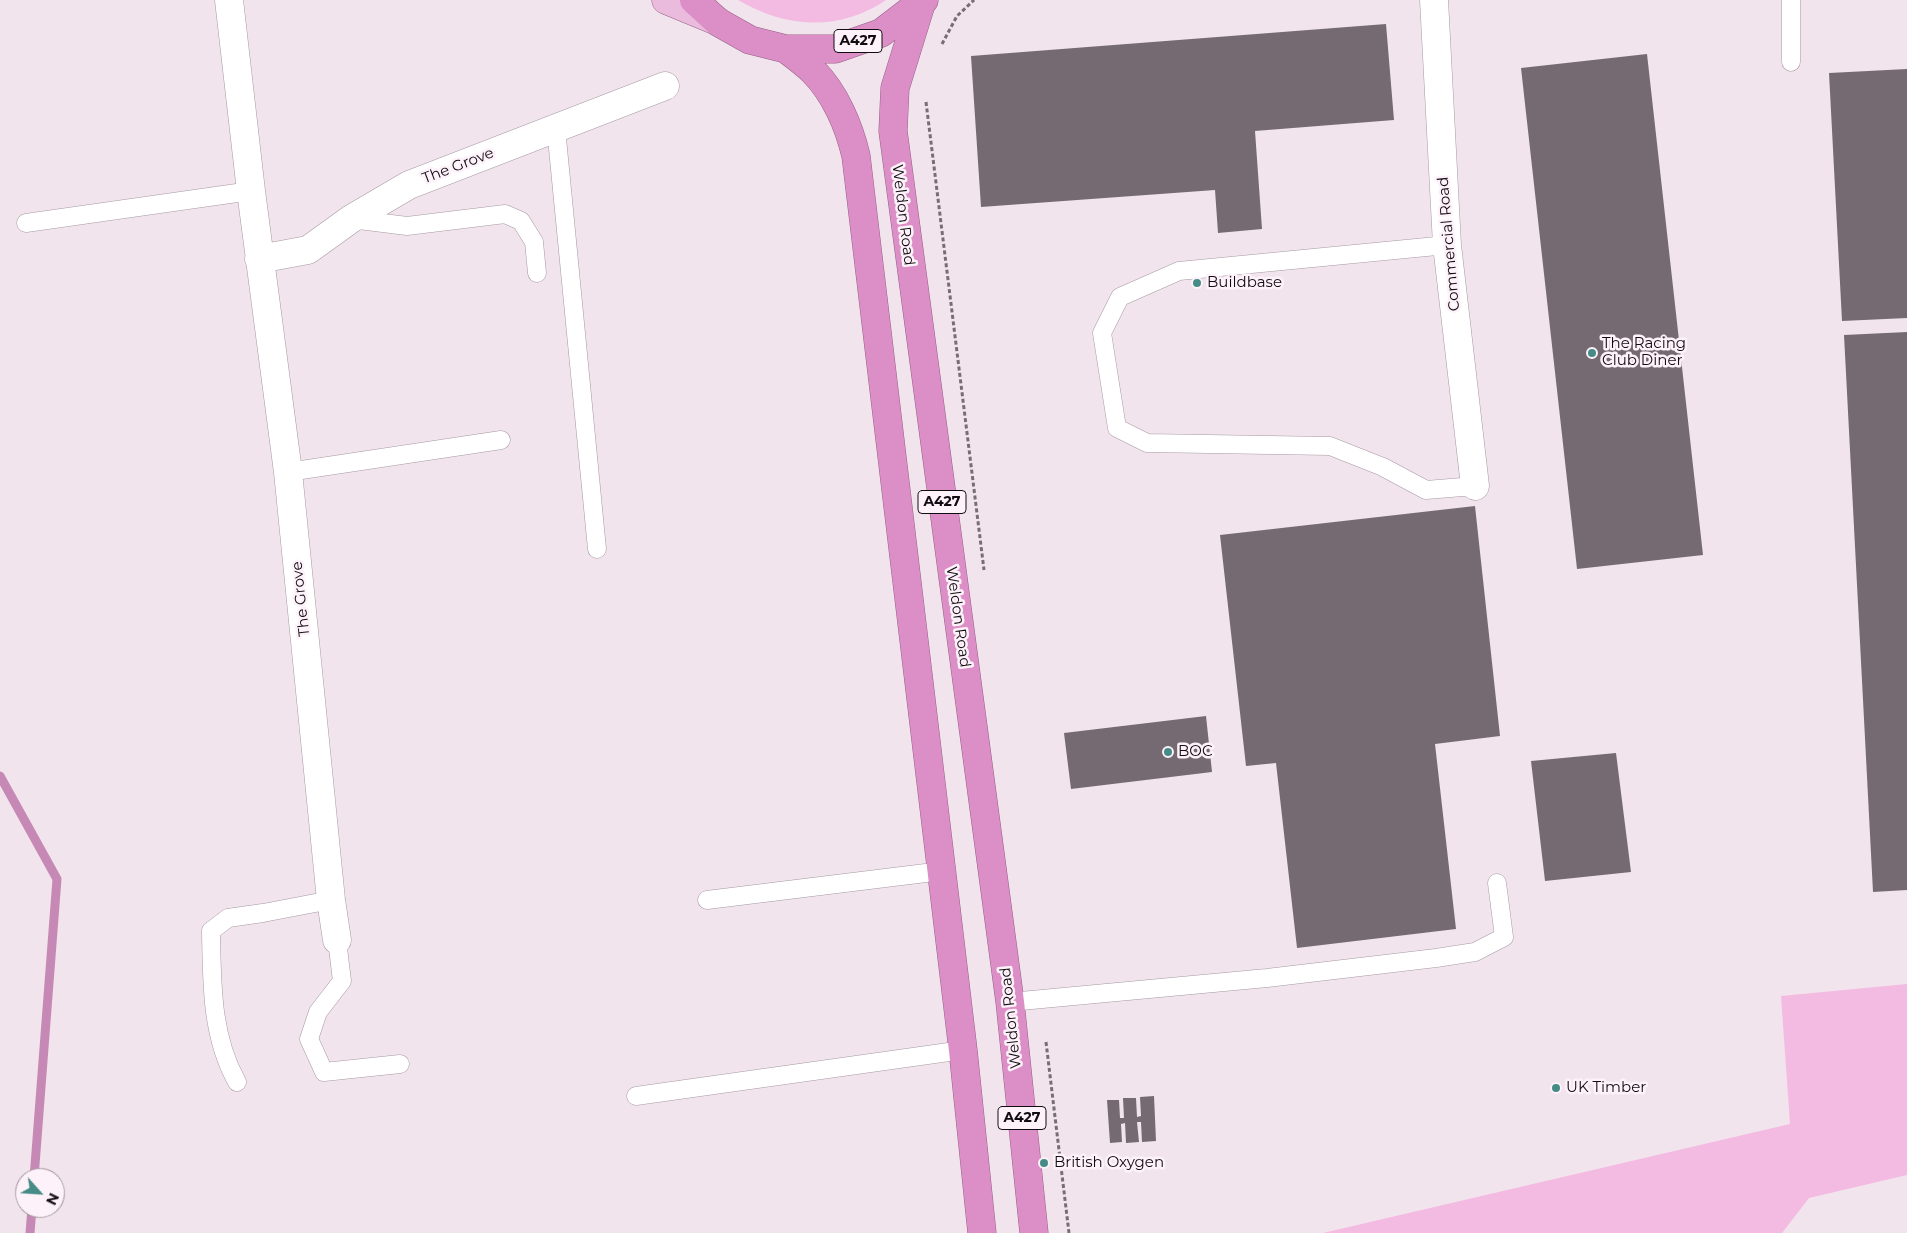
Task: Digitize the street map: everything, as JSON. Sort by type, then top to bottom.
[{"type":"highway","name":"A427","points":[[694,0],[718,22],[750,40],[786,49],[835,48],[881,33],[922,2]]},
{"type":"highway","name":"Weldon Road","points":[[922,2],[895,88],[893,131],[1024,1001],[1034,1233]]},
{"type":"highway","name":"A427","points":[[786,49],[813,71],[828,92],[842,116],[856,156],[963,1050],[982,1233]]},
{"type":"main road","points":[[666,0],[718,22]]},
{"type":"street","name":"The Grove","points":[[229,0],[251,191],[288,472],[331,900],[337,940]]},
{"type":"street","name":"Commercial Road","points":[[1434,0],[1447,246],[1475,486]]},
{"type":"street","name":"The Grove","points":[[260,259],[308,250],[351,219],[409,185],[665,86]]},
{"type":"lane","points":[[1791,0],[1791,62]]},
{"type":"lane","points":[[556,128],[598,549]]},
{"type":"lane","points":[[26,224],[251,191]]},
{"type":"lane","points":[[351,219],[407,226],[505,214],[522,222],[534,242],[537,273]]},
{"type":"lane","points":[[1447,246],[1179,271],[1120,297],[1102,333],[1116,428],[1147,443],[1330,446],[1383,468],[1426,490],[1475,486]]},
{"type":"lane","points":[[288,472],[502,440]]},
{"type":"lane","points":[[707,900],[942,871]]},
{"type":"lane","points":[[1024,1001],[1267,978],[1475,952],[1504,937],[1497,883]]},
{"type":"lane","points":[[237,1082],[228,1066],[214,1008],[211,932],[228,918],[331,900]]},
{"type":"lane","points":[[337,940],[342,981],[318,1012],[309,1039],[324,1072],[400,1064]]},
{"type":"lane","points":[[636,1096],[963,1050]]},
{"type":"path","points":[[940,48],[957,16],[974,0]]},
{"type":"path","points":[[926,99],[985,572]]},
{"type":"path","points":[[1024,1001],[1049,1054],[1069,1233]]},
{"type":"shaded area","points":[[738,0],[886,0],[850,17],[812,22],[793,21],[774,16]]},
{"type":"shaded area","points":[[1907,984],[1907,1175],[1809,1198],[1782,1233],[1323,1233],[1790,1124],[1781,996]]},
{"type":"building","points":[[1386,24],[1394,120],[1255,131],[1262,229],[1218,233],[1215,190],[981,207],[971,56]]},
{"type":"building","points":[[1647,54],[1703,555],[1577,569],[1521,68]]},
{"type":"building","points":[[1907,69],[1907,318],[1842,321],[1829,73]]},
{"type":"building","points":[[1907,332],[1907,890],[1873,892],[1844,335]]},
{"type":"building","points":[[1475,506],[1500,736],[1435,744],[1456,929],[1297,948],[1276,763],[1246,766],[1220,535]]},
{"type":"building","points":[[1206,716],[1212,772],[1071,789],[1064,733]]},
{"type":"building","points":[[1616,753],[1631,872],[1545,881],[1531,761]]},
{"type":"building","points":[[1154,1096],[1156,1141],[1142,1142],[1141,1122],[1137,1122],[1139,1142],[1126,1143],[1125,1123],[1121,1124],[1122,1142],[1110,1143],[1107,1100],[1119,1100],[1120,1118],[1124,1118],[1123,1098],[1136,1098],[1137,1117],[1141,1116],[1140,1097]]},
{"type":"waterway","points":[[0,776],[57,879],[35,1168]]},
{"type":"waterway","points":[[30,1233],[31,1218]]},
{"type":"place","name":"Buildbase","points":[[1197,283]]},
{"type":"place","name":"The Racing Club Diner","points":[[1592,353]]},
{"type":"place","name":"BOC","points":[[1168,752]]},
{"type":"place","name":"UK Timber","points":[[1556,1088]]},
{"type":"place","name":"British Oxygen","points":[[1044,1163]]}]
